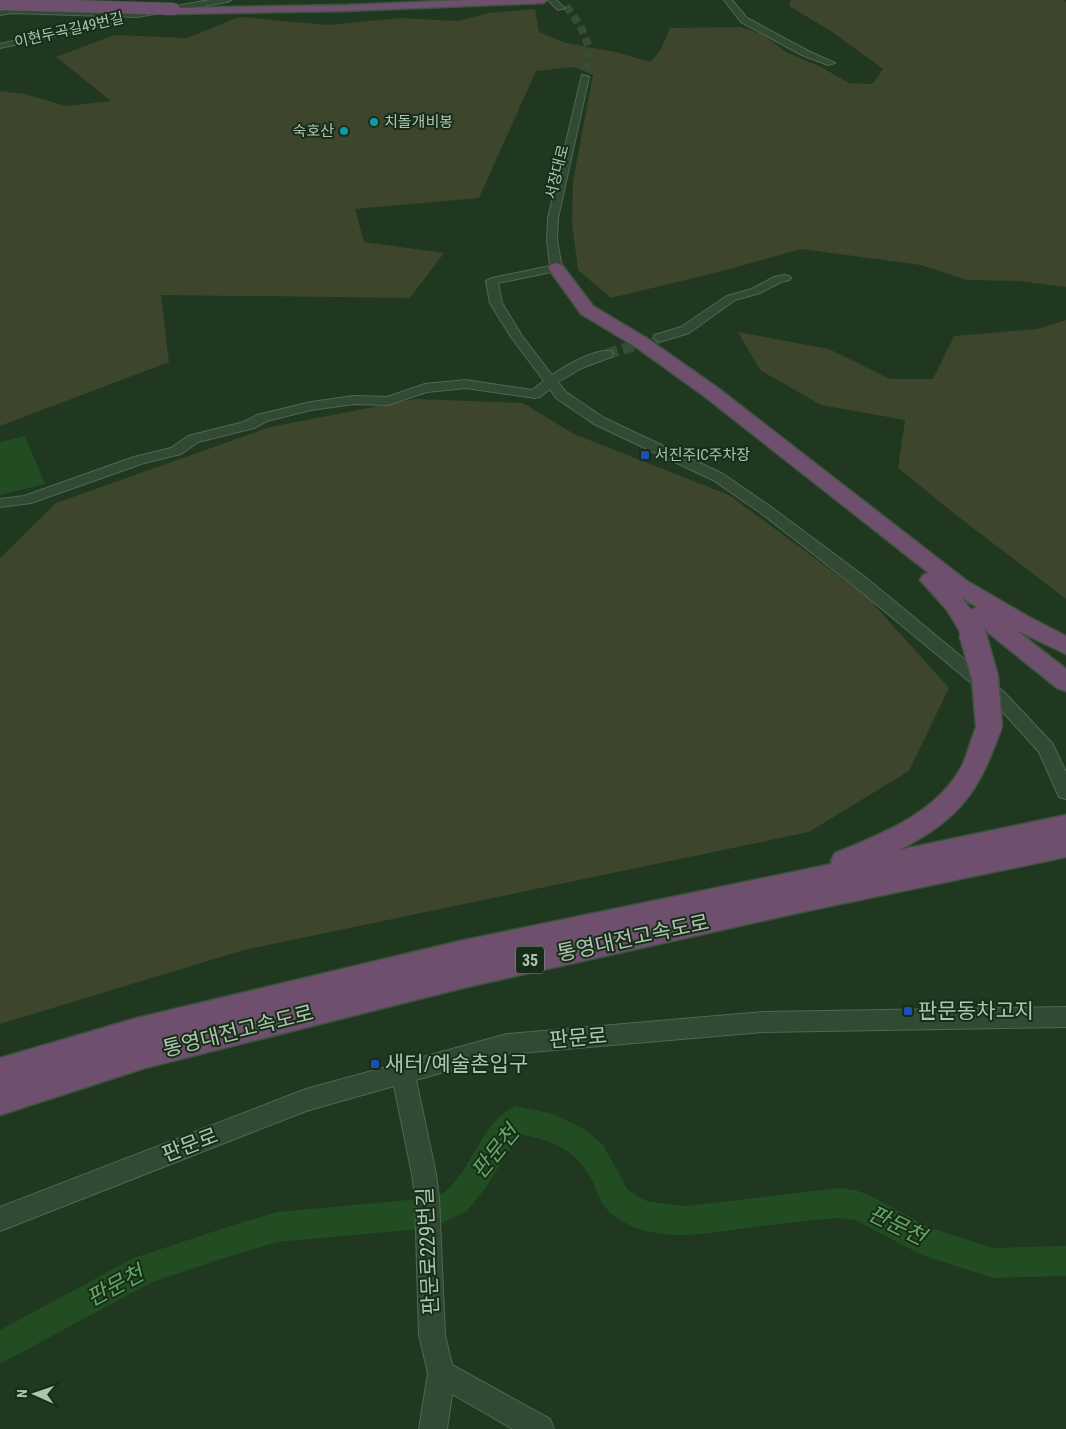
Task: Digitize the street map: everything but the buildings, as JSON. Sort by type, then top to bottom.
[{"type":"highway","points":[[170,10],[484,0]]},
{"type":"highway","points":[[0,6],[170,10],[356,8],[542,0]]},
{"type":"highway","points":[[552,268],[581,311],[622,348],[806,482],[1066,682]]},
{"type":"highway","points":[[552,268],[587,310],[642,343],[710,392],[1066,670]]},
{"type":"highway","points":[[762,890],[888,844],[920,826],[952,800],[973,771],[990,726],[990,695],[982,658],[972,632],[956,606],[910,561]]},
{"type":"highway","points":[[958,586],[1021,623],[1066,646]]},
{"type":"highway","name":"통영대전고속도로","points":[[0,1073],[137,1032],[441,958],[1066,826]]},
{"type":"highway","name":"통영대전고속도로","points":[[0,1098],[145,1054],[467,974],[802,900],[1066,846]]},
{"type":"street","points":[[0,13],[137,15],[227,0]]},
{"type":"street","points":[[552,0],[564,7],[558,0]]},
{"type":"street","points":[[728,0],[738,10],[744,20],[805,53],[831,63]]},
{"type":"street","name":"이현두곡길49번길","points":[[0,46],[137,15]]},
{"type":"street","name":"서장대로","points":[[552,268],[545,219],[581,77]]},
{"type":"street","points":[[552,268],[492,281],[496,303],[517,337],[562,395],[598,421],[718,477],[766,510],[859,581],[998,696],[1046,748],[1066,792]]},
{"type":"street","points":[[659,338],[685,330],[731,298],[756,291],[778,279],[785,278]]},
{"type":"street","points":[[0,503],[11,503],[34,497],[139,460],[176,451],[193,439],[249,425],[262,418],[311,406],[354,400],[388,401],[425,388],[466,384],[535,394],[550,381],[574,366],[607,354]]},
{"type":"street","name":"판문로","points":[[0,1219],[306,1100],[507,1044],[743,1024],[1066,1016]]},
{"type":"street","name":"판문로229번길","points":[[403,1074],[424,1174],[427,1198],[432,1335],[441,1374],[433,1429]]},
{"type":"street","points":[[441,1374],[540,1429]]},
{"type":"shaded area","points":[[791,0],[1063,0],[1066,2],[1066,287],[1018,281],[967,280],[921,265],[801,249],[719,272],[611,298],[578,270],[572,223],[573,181],[593,75],[574,67],[536,71],[479,198],[355,209],[364,242],[444,253],[410,298],[161,295],[169,362],[0,426],[0,91],[25,94],[66,106],[111,101],[56,57],[114,35],[187,38],[239,17],[328,25],[400,18],[458,21],[489,13],[535,9],[539,32],[566,43],[616,52],[650,62],[660,51],[670,28],[740,27],[762,34],[786,52],[821,67],[849,83],[872,84],[883,69],[831,31],[789,6]]},
{"type":"shaded area","points":[[1066,320],[1066,599],[898,468],[905,420],[821,405],[760,370],[738,332],[829,349],[890,379],[933,379],[954,336],[1037,329]]},
{"type":"shaded area","points":[[415,399],[523,403],[574,434],[729,495],[866,596],[949,688],[909,771],[809,832],[244,950],[0,1024],[0,558],[56,503],[270,427]]},
{"type":"shaded area","points":[[25,436],[45,484],[0,495],[0,442]]},
{"type":"waterway","name":"판문천","points":[[0,1348],[145,1269],[227,1242],[277,1227],[431,1213],[457,1201],[474,1180],[503,1134],[516,1120],[553,1128],[584,1146],[600,1166],[612,1192],[618,1200],[641,1214],[668,1220],[686,1221],[840,1203],[858,1206],[922,1240],[993,1263],[1066,1261]]},
{"type":"tunnel","points":[[566,6],[580,25],[589,47],[585,77]]},
{"type":"tunnel","points":[[607,354],[659,338]]},
{"type":"place","name":"치돌개비봉","points":[[374,122]]},
{"type":"place","name":"숙호산","points":[[344,131]]},
{"type":"place","name":"서진주IC주차장","points":[[645,455]]},
{"type":"place","name":"판문동차고지","points":[[908,1011]]},
{"type":"place","name":"새터/예술촌입구","points":[[375,1064]]}]
